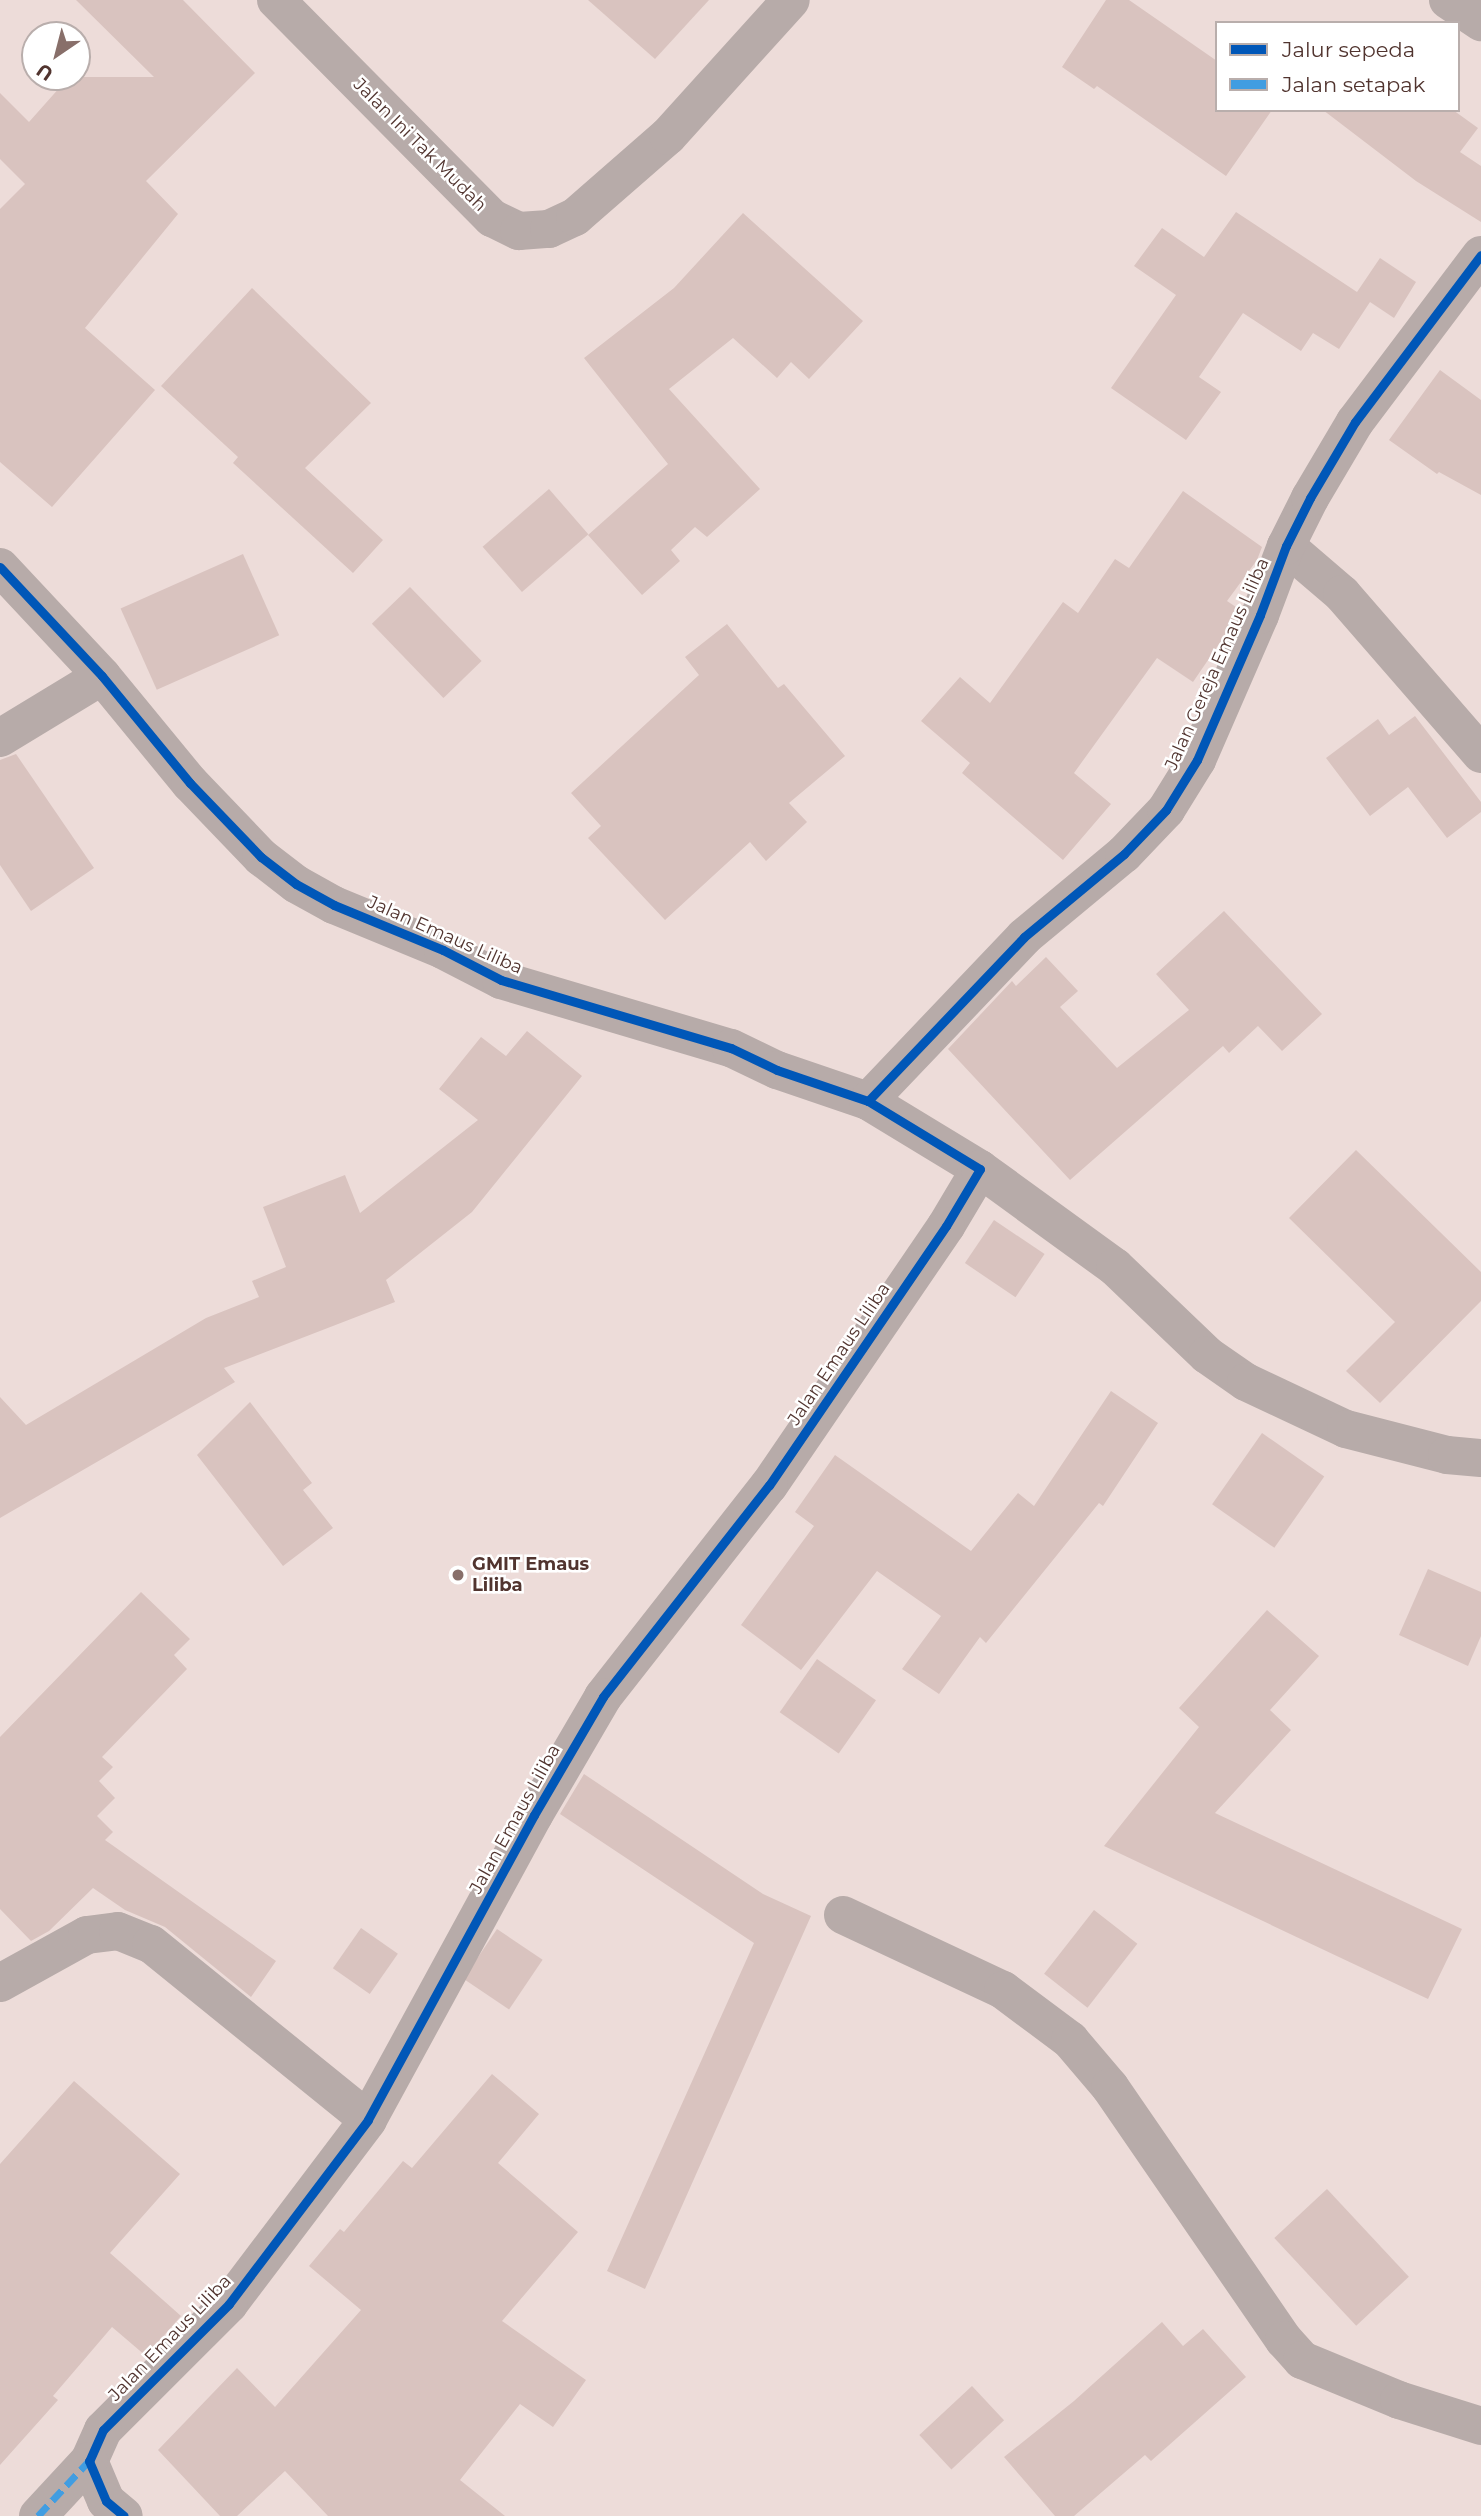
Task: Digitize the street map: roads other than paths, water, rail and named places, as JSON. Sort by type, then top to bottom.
[{"type":"street","name":"Jalan Ini Tak Mudah","points":[[276,0],[492,218],[519,231],[548,229],[575,217],[668,136],[791,0]]},
{"type":"street","points":[[1448,0],[1481,22]]},
{"type":"street","name":"Jalan Gereja Emaus Liliba","points":[[868,1101],[1024,937],[1124,854],[1166,810],[1197,760],[1260,615],[1286,546],[1310,498],[1354,422],[1481,255]]},
{"type":"street","points":[[1286,546],[1342,594],[1481,754]]},
{"type":"street","name":"Jalan Emaus Liliba","points":[[0,567],[102,676],[190,783],[261,857],[296,884],[334,905],[443,950],[500,980],[731,1048],[777,1070],[868,1101],[979,1169],[946,1226],[769,1485],[603,1697],[534,1815],[368,2120],[229,2304],[103,2430],[89,2461],[38,2516]]},
{"type":"street","points":[[0,738],[102,676]]},
{"type":"street","points":[[979,1169],[1115,1266],[1207,1355],[1247,1382],[1346,1429],[1447,1455],[1481,1458]]},
{"type":"street","points":[[843,1914],[1003,1990],[1070,2040],[1110,2087],[1284,2340],[1302,2360],[1399,2400],[1481,2426]]},
{"type":"street","points":[[0,1983],[87,1935],[118,1931],[129,1935],[150,1944],[368,2120]]},
{"type":"street","points":[[89,2461],[106,2501],[124,2516]]},
{"type":"place","name":"GMIT Emaus Liliba","points":[[458,1575]]}]
